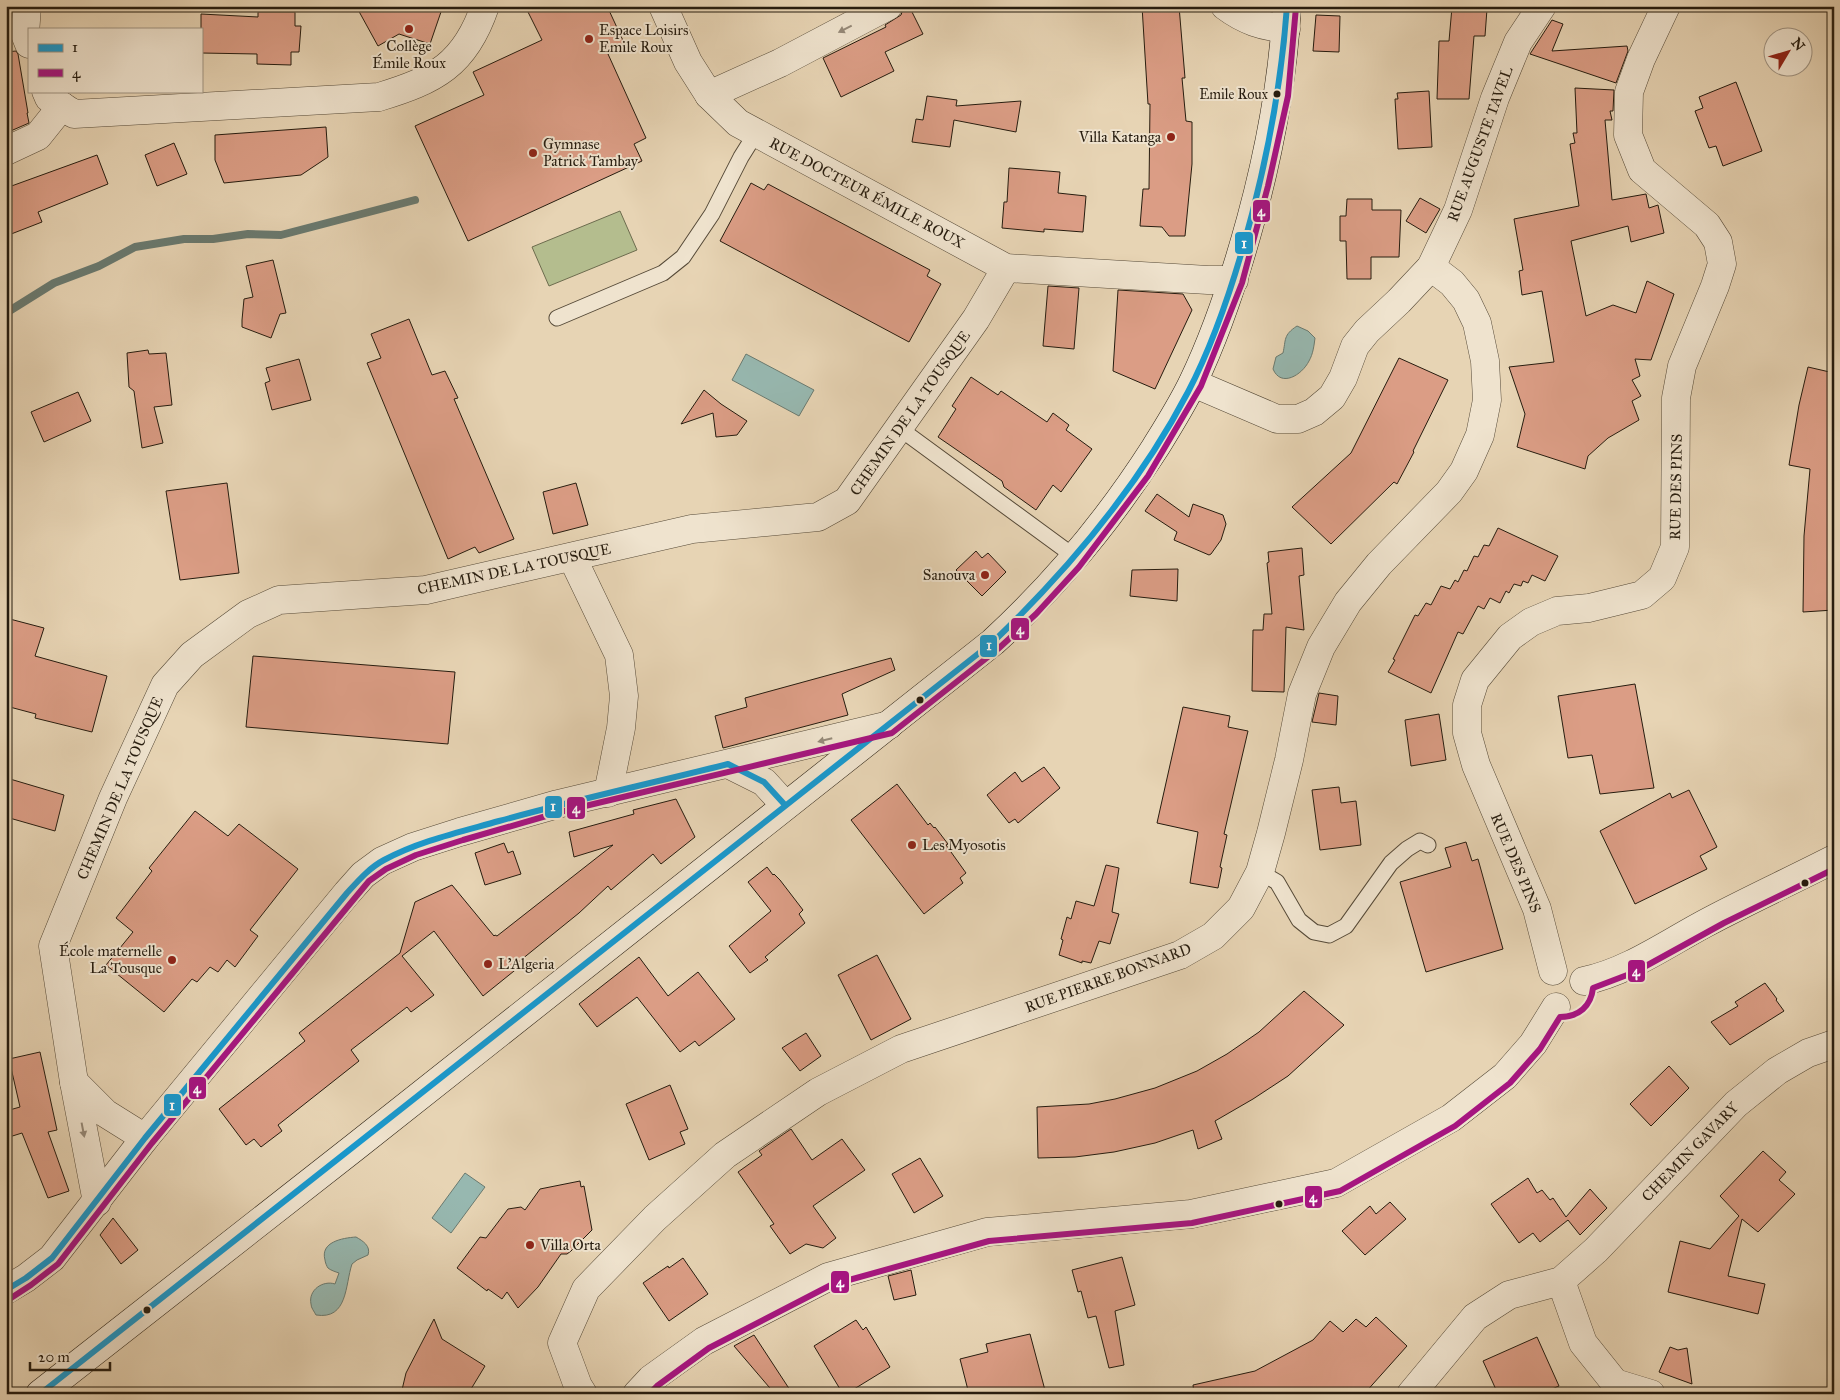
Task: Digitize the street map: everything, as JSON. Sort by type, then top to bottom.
[{"type":"street","points":[[26,6],[25,34],[28,42]]},
{"type":"street","points":[[6,151],[38,136],[54,99],[74,114],[379,97],[411,87],[442,72],[458,57],[471,38],[485,6]]},
{"type":"street","name":"RUE DOCTEUR ÉMILE ROUX","points":[[663,6],[688,62],[709,95],[738,123],[1006,268],[1234,280]]},
{"type":"street","points":[[709,95],[780,63],[888,6]]},
{"type":"street","points":[[40,1394],[993,642],[1030,608],[1075,557],[1140,471],[1169,426],[1193,383],[1234,280],[1269,146],[1279,94],[1287,17],[1262,26],[1236,15],[1225,6]]},
{"type":"street","name":"RUE AUGUSTE TAVEL","points":[[1193,383],[1277,419],[1298,418],[1314,412],[1332,397],[1343,378],[1355,346],[1367,331],[1400,301],[1431,267],[1458,210],[1495,98],[1518,42],[1542,6]]},
{"type":"street","name":"RUE DES PINS","points":[[1553,971],[1537,910],[1476,765],[1468,733],[1467,705],[1475,680],[1510,637],[1531,622],[1557,611],[1589,608],[1642,595],[1662,578],[1676,547],[1676,398],[1682,366],[1715,286],[1722,264],[1718,242],[1707,225],[1642,170],[1628,135],[1629,92],[1641,59],[1666,6]]},
{"type":"street","name":"RUE PIERRE BONNARD","points":[[584,1394],[578,1386],[562,1343],[586,1289],[655,1218],[725,1155],[818,1092],[901,1049],[1180,955],[1213,936],[1240,908],[1260,872],[1284,779],[1302,694],[1322,647],[1348,602],[1379,564],[1449,492],[1464,472],[1480,435],[1487,400],[1485,361],[1477,323],[1466,300],[1457,289],[1431,267]]},
{"type":"street","name":"CHEMIN DE LA TOUSQUE","points":[[97,1202],[74,1082],[53,946],[113,798],[165,685],[192,655],[248,614],[278,600],[426,590],[692,529],[818,516],[848,501],[976,319],[1006,268]]},
{"type":"street","points":[[572,557],[619,655],[624,696],[621,728],[608,793]]},
{"type":"street","points":[[6,1290],[26,1278],[52,1258],[145,1138],[340,900],[363,875],[382,861],[413,847],[558,804],[889,725]]},
{"type":"street","points":[[728,764],[764,782],[785,805]]},
{"type":"street","points":[[1584,981],[1602,977],[1624,967],[1706,923],[1834,859]]},
{"type":"street","points":[[1562,967],[1576,970],[1584,981],[1584,995],[1576,1005],[1562,1008],[1556,1007],[1550,1003],[1544,991],[1546,978],[1553,971],[1562,967]]},
{"type":"street","points":[[637,1394],[651,1378],[704,1342],[828,1277],[987,1232],[1192,1214],[1336,1183],[1451,1118],[1505,1076],[1533,1044],[1556,1007]]},
{"type":"street","name":"CHEMIN GAVARY","points":[[1561,1281],[1596,1250],[1736,1104],[1777,1070],[1808,1053],[1834,1044]]},
{"type":"street","points":[[74,1082],[105,1114],[145,1138]]},
{"type":"street","points":[[1411,1394],[1475,1317],[1509,1295],[1561,1281],[1583,1343],[1615,1383],[1648,1393]]},
{"type":"lane","points":[[557,318],[663,273],[683,257],[712,214],[741,157],[756,133]]},
{"type":"lane","points":[[899,428],[1075,557]]},
{"type":"lane","points":[[1260,872],[1276,882],[1299,920],[1314,932],[1329,935],[1346,926],[1391,863],[1420,841],[1428,845]]},
{"type":"green space","points":[[620,211],[637,250],[549,286],[532,247]]},
{"type":"water","points":[[1297,326],[1308,331],[1315,338],[1312,353],[1302,371],[1286,379],[1281,378],[1273,369],[1276,357],[1283,353],[1287,335]]},
{"type":"water","points":[[746,354],[814,390],[799,416],[732,380]]},
{"type":"water","points":[[465,1173],[485,1187],[451,1233],[432,1218]]},
{"type":"water","points":[[356,1237],[367,1246],[368,1255],[352,1264],[340,1307],[326,1315],[316,1315],[311,1305],[314,1290],[326,1283],[335,1284],[339,1273],[327,1267],[324,1254],[326,1249],[333,1242]]},
{"type":"building","name":"Collège Émile Roux","points":[[356,6],[443,6],[430,44],[399,34],[378,46]]},
{"type":"building","name":"Gymnase Patrick Tambay","points":[[525,6],[607,6],[626,47],[608,54],[646,138],[634,144],[642,161],[468,241],[415,126],[484,95],[473,72],[542,40]]},
{"type":"building","points":[[904,6],[909,6],[923,34],[885,52],[894,71],[841,97],[823,58],[886,27],[885,25],[901,15]]},
{"type":"building","points":[[1142,6],[1179,6],[1185,78],[1182,78],[1186,121],[1192,122],[1192,164],[1185,236],[1169,236],[1162,227],[1140,226],[1143,189],[1149,189],[1150,104],[1148,104]]},
{"type":"building","points":[[1452,7],[1487,9],[1485,36],[1474,36],[1469,99],[1437,99],[1439,41],[1449,41]]},
{"type":"building","points":[[258,12],[295,12],[295,26],[301,26],[299,52],[291,52],[291,65],[257,64],[257,54],[202,53],[201,14],[258,17]]},
{"type":"building","points":[[1316,15],[1340,16],[1339,52],[1313,51]]},
{"type":"building","points":[[1552,20],[1563,24],[1552,51],[1627,46],[1628,51],[1616,83],[1530,54]]},
{"type":"building","points":[[16,51],[29,123],[6,133],[6,52]]},
{"type":"building","points":[[1736,82],[1762,151],[1723,166],[1716,146],[1709,148],[1695,111],[1703,108],[1699,97]]},
{"type":"building","points":[[1575,88],[1614,90],[1613,111],[1610,111],[1612,120],[1605,120],[1612,200],[1646,194],[1649,208],[1658,205],[1664,233],[1631,242],[1628,226],[1571,241],[1586,316],[1613,305],[1636,313],[1647,281],[1674,294],[1651,360],[1635,359],[1640,376],[1632,380],[1641,396],[1632,401],[1639,420],[1608,438],[1588,456],[1585,469],[1517,447],[1525,414],[1509,367],[1554,362],[1542,291],[1522,295],[1519,271],[1523,270],[1514,219],[1579,206],[1570,144],[1575,143],[1573,133],[1577,133]]},
{"type":"building","points":[[1429,91],[1432,147],[1398,149],[1395,99],[1398,99],[1397,93]]},
{"type":"building","points":[[927,96],[957,100],[956,106],[1021,101],[1016,132],[954,120],[950,147],[912,142],[916,119],[923,120]]},
{"type":"building","points":[[326,127],[328,157],[301,175],[224,183],[215,160],[215,135]]},
{"type":"building","points":[[174,143],[187,174],[157,186],[145,155]]},
{"type":"building","points":[[97,155],[108,184],[38,212],[42,222],[6,236],[6,188]]},
{"type":"building","points":[[1009,168],[1060,172],[1058,193],[1086,196],[1083,232],[1044,229],[1044,232],[1002,228],[1004,202],[1007,202]]},
{"type":"building","points":[[751,183],[764,190],[768,184],[930,270],[927,276],[941,284],[909,342],[720,241]]},
{"type":"building","points":[[1420,198],[1440,209],[1426,233],[1406,221]]},
{"type":"building","points":[[1347,199],[1372,199],[1372,210],[1401,210],[1399,257],[1371,257],[1371,279],[1347,279],[1346,241],[1340,241],[1340,216],[1346,216]]},
{"type":"building","points":[[273,260],[286,313],[280,314],[271,338],[242,327],[242,320],[244,299],[253,297],[246,266]]},
{"type":"building","points":[[1048,286],[1079,288],[1074,349],[1043,346]]},
{"type":"building","points":[[1118,290],[1183,294],[1192,310],[1155,389],[1113,371]]},
{"type":"building","points":[[409,319],[432,375],[445,371],[458,398],[454,399],[514,539],[479,553],[475,547],[448,559],[367,363],[381,358],[371,334]]},
{"type":"building","points":[[148,350],[149,354],[166,353],[172,405],[154,407],[163,443],[142,448],[134,391],[129,387],[127,353]]},
{"type":"building","points":[[1399,358],[1448,380],[1397,484],[1394,482],[1331,544],[1292,507],[1351,453]]},
{"type":"building","points":[[299,359],[311,400],[272,410],[265,383],[270,381],[266,368]]},
{"type":"building","points":[[1808,367],[1834,373],[1834,610],[1803,612],[1804,536],[1810,469],[1789,465],[1799,405]]},
{"type":"building","points":[[971,377],[998,395],[1001,391],[1047,422],[1053,413],[1069,425],[1066,430],[1092,449],[1061,492],[1053,485],[1036,510],[1004,487],[1002,481],[938,437],[956,409],[952,406]]},
{"type":"building","points":[[704,390],[747,421],[737,435],[716,437],[713,413],[681,424]]},
{"type":"building","points":[[78,392],[91,421],[44,442],[31,412]]},
{"type":"building","points":[[227,483],[239,573],[180,580],[166,491]]},
{"type":"building","points":[[576,483],[588,525],[553,534],[543,492]]},
{"type":"building","points":[[1157,494],[1189,517],[1193,504],[1223,515],[1226,524],[1221,540],[1211,554],[1209,555],[1174,540],[1177,532],[1145,511]]},
{"type":"building","points":[[1498,528],[1558,556],[1545,581],[1532,575],[1528,583],[1523,581],[1521,586],[1514,584],[1509,593],[1506,591],[1500,603],[1490,598],[1484,609],[1478,606],[1463,634],[1458,632],[1431,693],[1388,672],[1415,615],[1418,616],[1426,603],[1431,605],[1441,586],[1450,589],[1455,580],[1458,582],[1464,570],[1467,571],[1474,556],[1478,557],[1484,545],[1489,546]]},
{"type":"building","points":[[1302,548],[1304,575],[1299,576],[1304,630],[1286,627],[1284,692],[1252,691],[1253,630],[1263,630],[1264,614],[1272,614],[1267,563],[1269,562],[1268,552]]},
{"type":"building","name":"Sanouva","points":[[976,551],[982,558],[988,553],[1006,572],[982,596],[956,570]]},
{"type":"building","points":[[1178,569],[1177,601],[1130,596],[1132,570]]},
{"type":"building","points":[[6,618],[44,628],[35,656],[107,676],[92,732],[35,718],[36,714],[6,706]]},
{"type":"building","points":[[253,656],[455,672],[448,744],[246,727]]},
{"type":"building","points":[[891,658],[895,670],[842,694],[848,715],[723,748],[715,716],[747,707],[745,698]]},
{"type":"building","points":[[1635,684],[1654,788],[1600,794],[1592,755],[1568,758],[1558,696]]},
{"type":"building","points":[[1319,693],[1338,696],[1336,725],[1312,722]]},
{"type":"building","points":[[1183,707],[1230,716],[1228,727],[1248,731],[1224,834],[1227,835],[1220,867],[1222,868],[1218,888],[1190,883],[1198,832],[1157,823]]},
{"type":"building","points":[[1439,714],[1446,760],[1411,766],[1405,720]]},
{"type":"building","points":[[1044,767],[1060,788],[1018,823],[1015,819],[1009,823],[987,795],[1015,772],[1022,782]]},
{"type":"building","points":[[10,779],[64,795],[55,831],[6,817],[6,792]]},
{"type":"building","name":"Les Myosotis","points":[[897,784],[928,825],[930,823],[935,827],[966,873],[960,878],[963,883],[924,914],[851,820]]},
{"type":"building","points":[[1339,787],[1341,803],[1356,801],[1361,845],[1320,850],[1312,790]]},
{"type":"building","points":[[1689,790],[1717,847],[1700,856],[1707,869],[1635,904],[1600,831],[1670,793],[1672,798]]},
{"type":"building","points":[[676,799],[695,837],[661,864],[653,854],[611,890],[608,886],[579,913],[516,964],[519,967],[483,996],[434,931],[402,956],[434,995],[411,1012],[407,1007],[351,1050],[359,1061],[278,1125],[282,1131],[261,1147],[254,1139],[246,1145],[219,1109],[305,1041],[299,1033],[400,953],[415,902],[452,885],[494,936],[497,936],[613,845],[574,857],[569,832],[634,814],[633,810]]},
{"type":"building","points":[[195,811],[228,836],[239,824],[298,869],[250,930],[258,936],[235,967],[227,960],[218,972],[210,967],[197,982],[192,979],[164,1012],[106,965],[133,932],[116,918],[152,871],[149,868]]},
{"type":"building","points":[[1466,842],[1472,861],[1478,859],[1503,949],[1426,972],[1400,882],[1451,867],[1445,848]]},
{"type":"building","points":[[504,843],[508,853],[513,851],[521,874],[485,885],[475,853]]},
{"type":"building","points":[[1106,865],[1119,868],[1112,912],[1119,914],[1110,944],[1099,941],[1091,963],[1082,961],[1082,963],[1059,955],[1067,917],[1071,919],[1076,901],[1094,906]]},
{"type":"building","points":[[767,867],[780,880],[803,910],[799,914],[805,923],[765,957],[768,960],[750,973],[729,946],[771,911],[748,882]]},
{"type":"building","points":[[877,955],[911,1019],[871,1040],[838,975]]},
{"type":"building","points":[[639,957],[668,996],[698,972],[735,1019],[699,1046],[695,1041],[680,1052],[637,997],[597,1027],[579,1004]]},
{"type":"building","points":[[1765,983],[1784,1011],[1730,1045],[1711,1022],[1738,1006],[1735,1002]]},
{"type":"building","points":[[1304,991],[1344,1025],[1288,1076],[1215,1121],[1222,1139],[1198,1149],[1193,1130],[1155,1143],[1114,1152],[1075,1157],[1038,1158],[1037,1107],[1089,1104],[1115,1099],[1155,1088],[1197,1071],[1227,1054],[1259,1032]]},
{"type":"building","points":[[806,1033],[821,1056],[800,1071],[782,1048]]},
{"type":"building","points":[[40,1052],[57,1130],[48,1132],[69,1191],[48,1198],[22,1133],[6,1138],[6,1111],[20,1107],[9,1059]]},
{"type":"building","points":[[1669,1066],[1689,1088],[1651,1126],[1630,1104]]},
{"type":"building","points":[[670,1085],[688,1129],[680,1132],[685,1144],[649,1160],[626,1104]]},
{"type":"building","points":[[791,1129],[812,1160],[842,1139],[865,1170],[813,1206],[836,1238],[823,1248],[806,1244],[790,1254],[770,1226],[774,1224],[738,1172],[762,1155],[759,1151]]},
{"type":"building","points":[[1763,1151],[1786,1172],[1779,1180],[1795,1194],[1758,1232],[1742,1219],[1728,1276],[1765,1284],[1758,1314],[1668,1292],[1680,1241],[1710,1249],[1739,1216],[1720,1196]]},
{"type":"building","points":[[920,1158],[943,1196],[914,1213],[892,1174]]},
{"type":"building","points":[[1528,1178],[1537,1193],[1542,1190],[1550,1200],[1553,1198],[1566,1217],[1590,1189],[1607,1208],[1580,1235],[1568,1220],[1540,1242],[1533,1233],[1519,1243],[1491,1204]]},
{"type":"building","name":"Villa Orta","points":[[580,1181],[581,1187],[584,1186],[592,1230],[571,1251],[567,1254],[561,1254],[538,1287],[518,1308],[507,1292],[502,1299],[488,1289],[487,1291],[457,1268],[480,1237],[486,1238],[508,1209],[521,1207],[525,1210],[540,1189]]},
{"type":"building","points":[[1390,1202],[1406,1219],[1365,1255],[1342,1231],[1370,1206],[1376,1214]]},
{"type":"building","points":[[113,1218],[138,1250],[121,1264],[100,1235]]},
{"type":"building","points":[[1122,1257],[1135,1305],[1115,1311],[1124,1365],[1109,1368],[1096,1316],[1088,1318],[1081,1291],[1078,1292],[1072,1270]]},
{"type":"building","points":[[683,1258],[708,1294],[669,1321],[643,1283]]},
{"type":"building","points":[[911,1270],[916,1295],[894,1300],[888,1276]]},
{"type":"building","points":[[1376,1317],[1407,1346],[1364,1394],[1194,1394],[1193,1385],[1255,1371],[1313,1340],[1330,1321],[1343,1332],[1356,1319],[1366,1327]]},
{"type":"building","points":[[434,1319],[442,1339],[485,1366],[468,1394],[401,1394],[406,1373]]},
{"type":"building","points":[[856,1320],[863,1330],[866,1327],[890,1367],[843,1394],[814,1346]]},
{"type":"building","points":[[1030,1334],[1046,1394],[969,1394],[960,1359],[988,1352],[986,1344]]},
{"type":"building","points":[[754,1335],[790,1390],[785,1394],[775,1394],[734,1346]]},
{"type":"building","points":[[1537,1337],[1559,1386],[1540,1394],[1498,1394],[1483,1361]]},
{"type":"building","points":[[1670,1347],[1678,1350],[1687,1348],[1692,1384],[1659,1372]]},
{"type":"waterway","points":[[6,313],[54,283],[99,266],[135,247],[184,239],[213,239],[248,234],[281,235],[415,200]]},
{"type":"transit line","name":"1","points":[[40,1394],[993,642],[1049,585],[1101,525],[1148,460],[1188,392],[1212,341],[1242,251],[1265,160],[1281,68],[1287,6]]},
{"type":"transit line","name":"4","points":[[11,1298],[58,1264],[152,1143],[354,899],[369,881],[386,869],[416,855],[560,812],[892,733],[998,649],[1036,614],[1079,567],[1148,476],[1201,386],[1242,283],[1268,186],[1288,96],[1296,7]]},
{"type":"transit line","name":"1","points":[[6,1290],[26,1278],[52,1258],[145,1138],[347,893],[364,875],[379,863],[411,847],[455,833],[728,764],[764,782],[785,805]]},
{"type":"transit line","name":"4","points":[[649,1394],[709,1348],[831,1285],[989,1241],[1192,1223],[1340,1191],[1455,1126],[1510,1083],[1540,1049],[1560,1017],[1578,1013],[1587,1005],[1593,988],[1635,972],[1724,923],[1834,869]]},
{"type":"place","name":"Collège Émile Roux","points":[[409,29]]},
{"type":"place","name":"Espace Loisirs Emile Roux","points":[[589,39]]},
{"type":"place","name":"Emile Roux","points":[[1277,94]]},
{"type":"place","name":"Villa Katanga","points":[[1171,137]]},
{"type":"place","name":"Gymnase Patrick Tambay","points":[[533,153]]},
{"type":"place","name":"Sanouva","points":[[985,575]]},
{"type":"place","name":"Les Myosotis","points":[[912,845]]},
{"type":"place","name":"École maternelle La Tousque","points":[[172,960]]},
{"type":"place","name":"L'Algeria","points":[[488,964]]},
{"type":"place","name":"Villa Orta","points":[[530,1245]]}]
